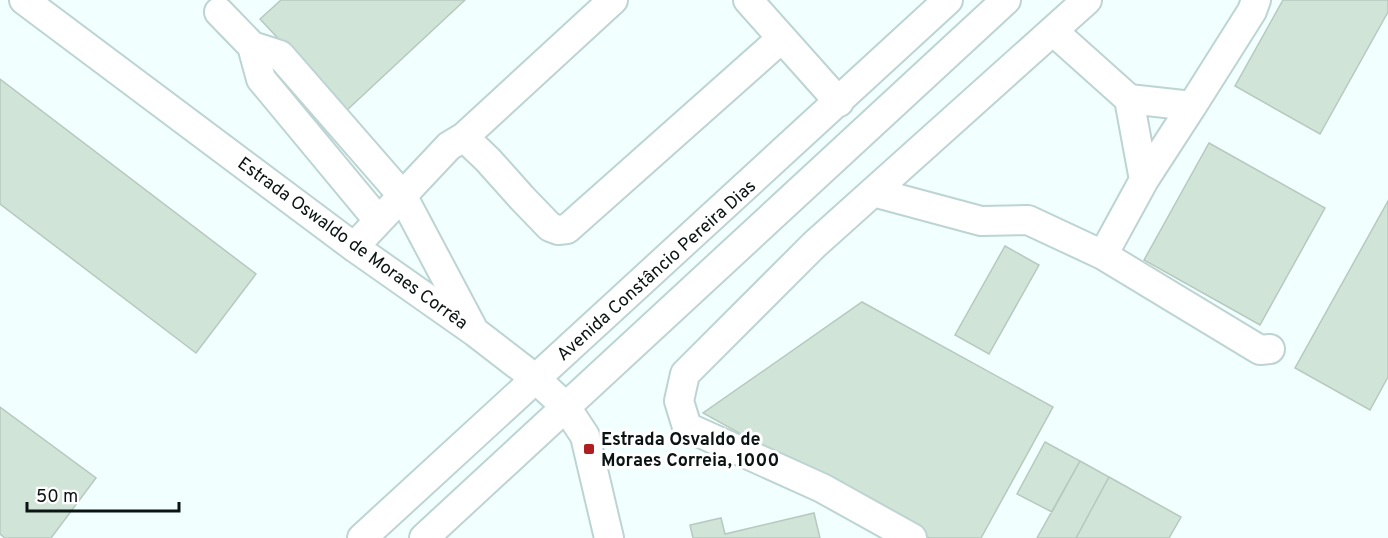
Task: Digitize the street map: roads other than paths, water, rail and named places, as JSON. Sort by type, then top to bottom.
[{"type":"street","name":"Estrada Oswaldo de Moraes Corrêa","points":[[24,0],[354,247],[475,332],[536,379],[566,407],[585,436],[609,538]]},
{"type":"street","points":[[354,247],[449,146],[464,137],[613,0]]},
{"type":"street","points":[[748,0],[839,102]]},
{"type":"street","name":"Avenida Constâncio Pereira Dias","points":[[362,538],[948,0]]},
{"type":"street","points":[[424,538],[1006,0]]},
{"type":"street","points":[[912,538],[822,488],[687,427],[679,401],[685,374],[814,245],[1087,0]]},
{"type":"street","points":[[1103,255],[1144,180],[1252,11],[1256,0]]},
{"type":"street","points":[[219,4],[252,46],[261,79],[378,220]]},
{"type":"street","points":[[1053,30],[1129,99],[1192,106]]},
{"type":"street","points":[[464,137],[550,227],[558,230],[567,229],[782,38]]},
{"type":"street","points":[[252,46],[280,55],[402,195],[475,332]]},
{"type":"street","points":[[866,76],[894,105]]},
{"type":"street","points":[[1129,99],[1144,180]]},
{"type":"street","points":[[873,192],[981,221],[1028,220],[1103,255],[1260,350],[1270,349]]},
{"type":"place","name":"Estrada Osvaldo de Moraes Correia, 1000","points":[[589,449]]}]
